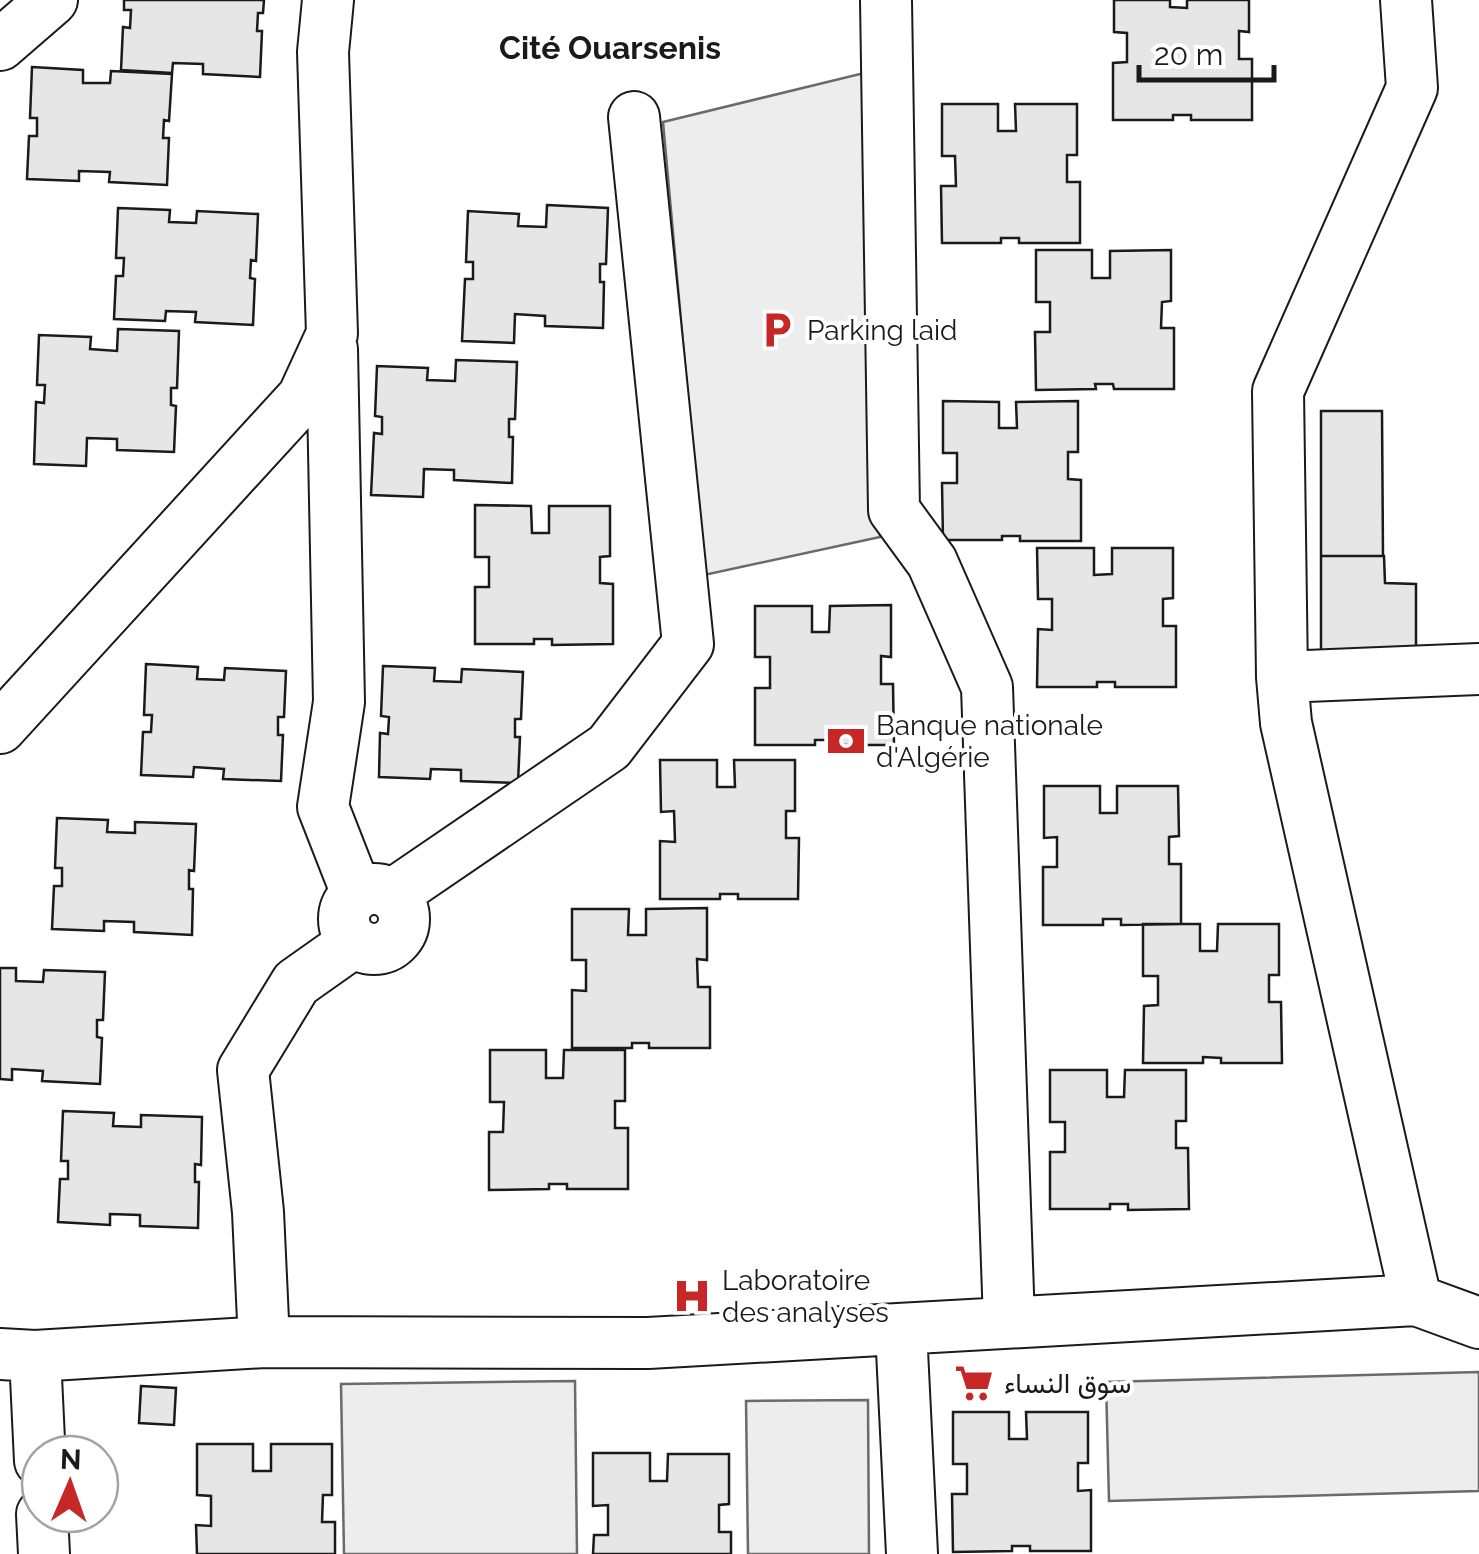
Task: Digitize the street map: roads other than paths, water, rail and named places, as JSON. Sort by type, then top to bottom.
[{"type":"street","points":[[328,0],[323,52],[339,702],[323,806],[368,910]]},
{"type":"street","points":[[886,0],[894,510],[932,562],[987,687],[1009,1322]]},
{"type":"street","points":[[1406,0],[1412,88],[1278,390],[1282,677],[1290,742],[1416,1300]]},
{"type":"street","points":[[264,1342],[258,1212],[243,1070],[296,984],[368,910],[608,746],[688,644],[634,118]]},
{"type":"street","points":[[0,728],[303,398],[332,334]]},
{"type":"street","points":[[1282,677],[1479,669]]},
{"type":"street","points":[[34,1434],[18,1355],[264,1342],[648,1343],[1416,1300],[1479,1323]]},
{"type":"street","points":[[901,1330],[912,1554]]},
{"type":"place","name":"Parking laid","points":[[777,330]]},
{"type":"place","name":"Banque nationale d'Algérie","points":[[846,741]]},
{"type":"place","name":"Laboratoire des analyses","points":[[692,1296]]},
{"type":"place","name":"سوق النساء","points":[[974,1383]]},
{"type":"district","name":"Cité Ouarsenis","points":[[610,47]]}]
